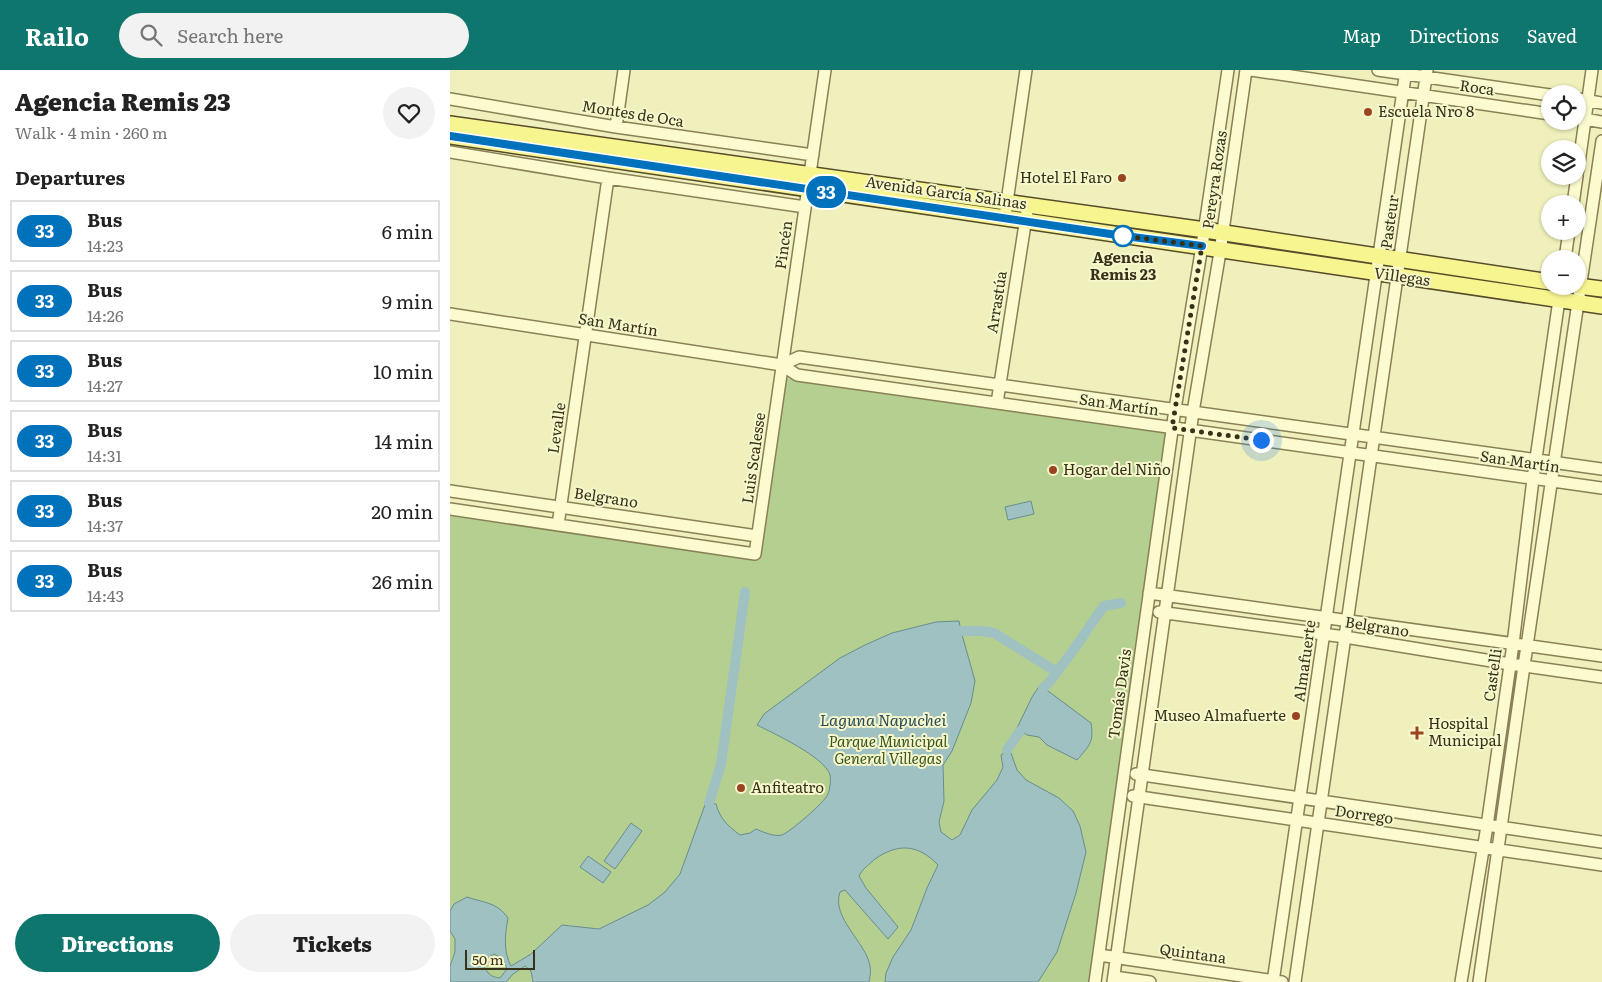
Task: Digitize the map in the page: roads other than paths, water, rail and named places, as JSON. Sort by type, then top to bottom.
[{"type":"main road","name":"Avenida García Salinas","points":[[450,124],[1205,230]]},
{"type":"main road","name":"Avenida García Salinas","points":[[450,136],[1025,222],[1202,246]]},
{"type":"main road","name":"Villegas","points":[[1205,230],[1541,281]]},
{"type":"main road","name":"Villegas","points":[[1202,246],[1398,276],[1541,291]]},
{"type":"main road","points":[[1586,287],[1602,289]]},
{"type":"main road","name":"Villegas","points":[[1564,295],[1578,303],[1602,306]]},
{"type":"street","points":[[616,127],[624,70]]},
{"type":"street","name":"Pincén","points":[[782,365],[825,70]]},
{"type":"street","points":[[1005,219],[1026,70]]},
{"type":"street","name":"Pereyra Rozas","points":[[1175,409],[1205,230],[1228,70]]},
{"type":"street","name":"Pereyra Rozas","points":[[1193,412],[1220,249],[1246,70]]},
{"type":"street","name":"Roca","points":[[1251,70],[1541,113]]},
{"type":"street","name":"Roca","points":[[1378,70],[1427,74],[1541,93]]},
{"type":"street","points":[[1586,90],[1592,70]]},
{"type":"street","name":"Pasteur","points":[[1353,434],[1406,72]]},
{"type":"street","name":"Pasteur","points":[[1374,437],[1427,74]]},
{"type":"street","name":"Montes de Oca","points":[[450,99],[616,127],[812,155]]},
{"type":"street","points":[[1586,100],[1602,103]]},
{"type":"street","points":[[1586,120],[1602,122]]},
{"type":"street","name":"Castelli","points":[[1585,250],[1602,141]]},
{"type":"street","points":[[450,152],[608,178],[805,207]]},
{"type":"street","name":"Levalle","points":[[558,525],[608,178]]},
{"type":"street","name":"Arrastúa","points":[[997,403],[1028,205]]},
{"type":"street","name":"Castelli","points":[[1461,982],[1484,847],[1560,295]]},
{"type":"street","name":"Castelli","points":[[1479,982],[1578,295]]},
{"type":"street","name":"San Martín","points":[[450,314],[782,365],[797,375],[1602,488]]},
{"type":"street","name":"San Martín","points":[[782,365],[800,357],[1602,469]]},
{"type":"street","name":"Luis Scalesse","points":[[558,525],[755,554],[782,365]]},
{"type":"street","name":"Tomás Davis","points":[[1095,982],[1175,409]]},
{"type":"street","points":[[1150,982],[1114,979],[1193,412]]},
{"type":"street","name":"Almafuerte","points":[[1276,982],[1300,798],[1353,434]]},
{"type":"street","points":[[1296,982],[1374,437]]},
{"type":"street","name":"Belgrano","points":[[450,491],[757,536]]},
{"type":"street","points":[[450,510],[558,525]]},
{"type":"street","name":"Belgrano","points":[[1150,593],[1602,656]]},
{"type":"street","name":"Belgrano","points":[[1147,610],[1345,637],[1602,677]]},
{"type":"street","name":"Dorrego","points":[[1124,772],[1602,842]]},
{"type":"street","name":"Dorrego","points":[[1121,794],[1602,865]]},
{"type":"street","name":"Quintana","points":[[1099,955],[1276,982]]},
{"type":"water","points":[[1031,501],[1034,514],[1008,520],[1005,507]]},
{"type":"water","name":"Laguna Napuchei","points":[[959,621],[975,681],[971,703],[952,751],[943,765],[944,801],[939,822],[941,832],[952,840],[960,835],[972,810],[997,780],[1003,767],[1001,755],[1007,750],[1011,753],[1017,770],[1026,780],[1059,798],[1073,811],[1080,826],[1086,852],[1076,893],[1057,952],[1038,982],[885,982],[886,973],[893,957],[911,930],[938,865],[923,853],[908,848],[900,848],[875,859],[859,876],[866,888],[898,927],[888,939],[845,890],[840,892],[840,911],[844,921],[867,957],[870,968],[869,982],[533,982],[531,971],[525,966],[513,974],[506,982],[450,982],[450,966],[455,952],[455,939],[450,931],[450,911],[454,904],[467,897],[495,906],[508,918],[506,949],[511,966],[531,954],[562,925],[599,929],[648,905],[665,892],[680,874],[706,802],[716,804],[725,822],[740,835],[750,833],[756,829],[769,834],[782,835],[792,828],[814,810],[828,794],[830,775],[826,768],[809,753],[757,725],[764,714],[840,658],[892,633],[936,622]],"holes":[[[494,954],[502,958],[507,969],[500,978],[491,976],[483,964],[487,958]]]},
{"type":"water","points":[[1040,685],[1091,723],[1092,735],[1090,743],[1077,760],[1047,745],[1039,737],[1027,735],[1017,728]]},
{"type":"water","points":[[631,823],[642,831],[615,869],[604,861]]},
{"type":"water","points":[[588,856],[611,872],[603,883],[580,867]]},
{"type":"waterway","points":[[709,803],[721,764],[745,592]]},
{"type":"waterway","points":[[1043,688],[1050,682],[1104,606],[1121,603]]},
{"type":"waterway","points":[[961,631],[994,633],[1057,672]]},
{"type":"waterway","points":[[1007,750],[1020,731]]},
{"type":"place","name":"Escuela Nro 8","points":[[1368,112]]},
{"type":"place","name":"Hotel El Faro","points":[[1122,178]]},
{"type":"place","name":"Agencia Remis 23","points":[[1123,236]]},
{"type":"place","name":"Hogar del Niño","points":[[1053,470]]},
{"type":"place","name":"Museo Almafuerte","points":[[1296,716]]},
{"type":"place","name":"Hospital Municipal","points":[[1417,733]]},
{"type":"place","name":"Anfiteatro","points":[[741,788]]},
{"type":"park label","name":"Parque Municipal General Villegas","points":[[888,750]]}]
